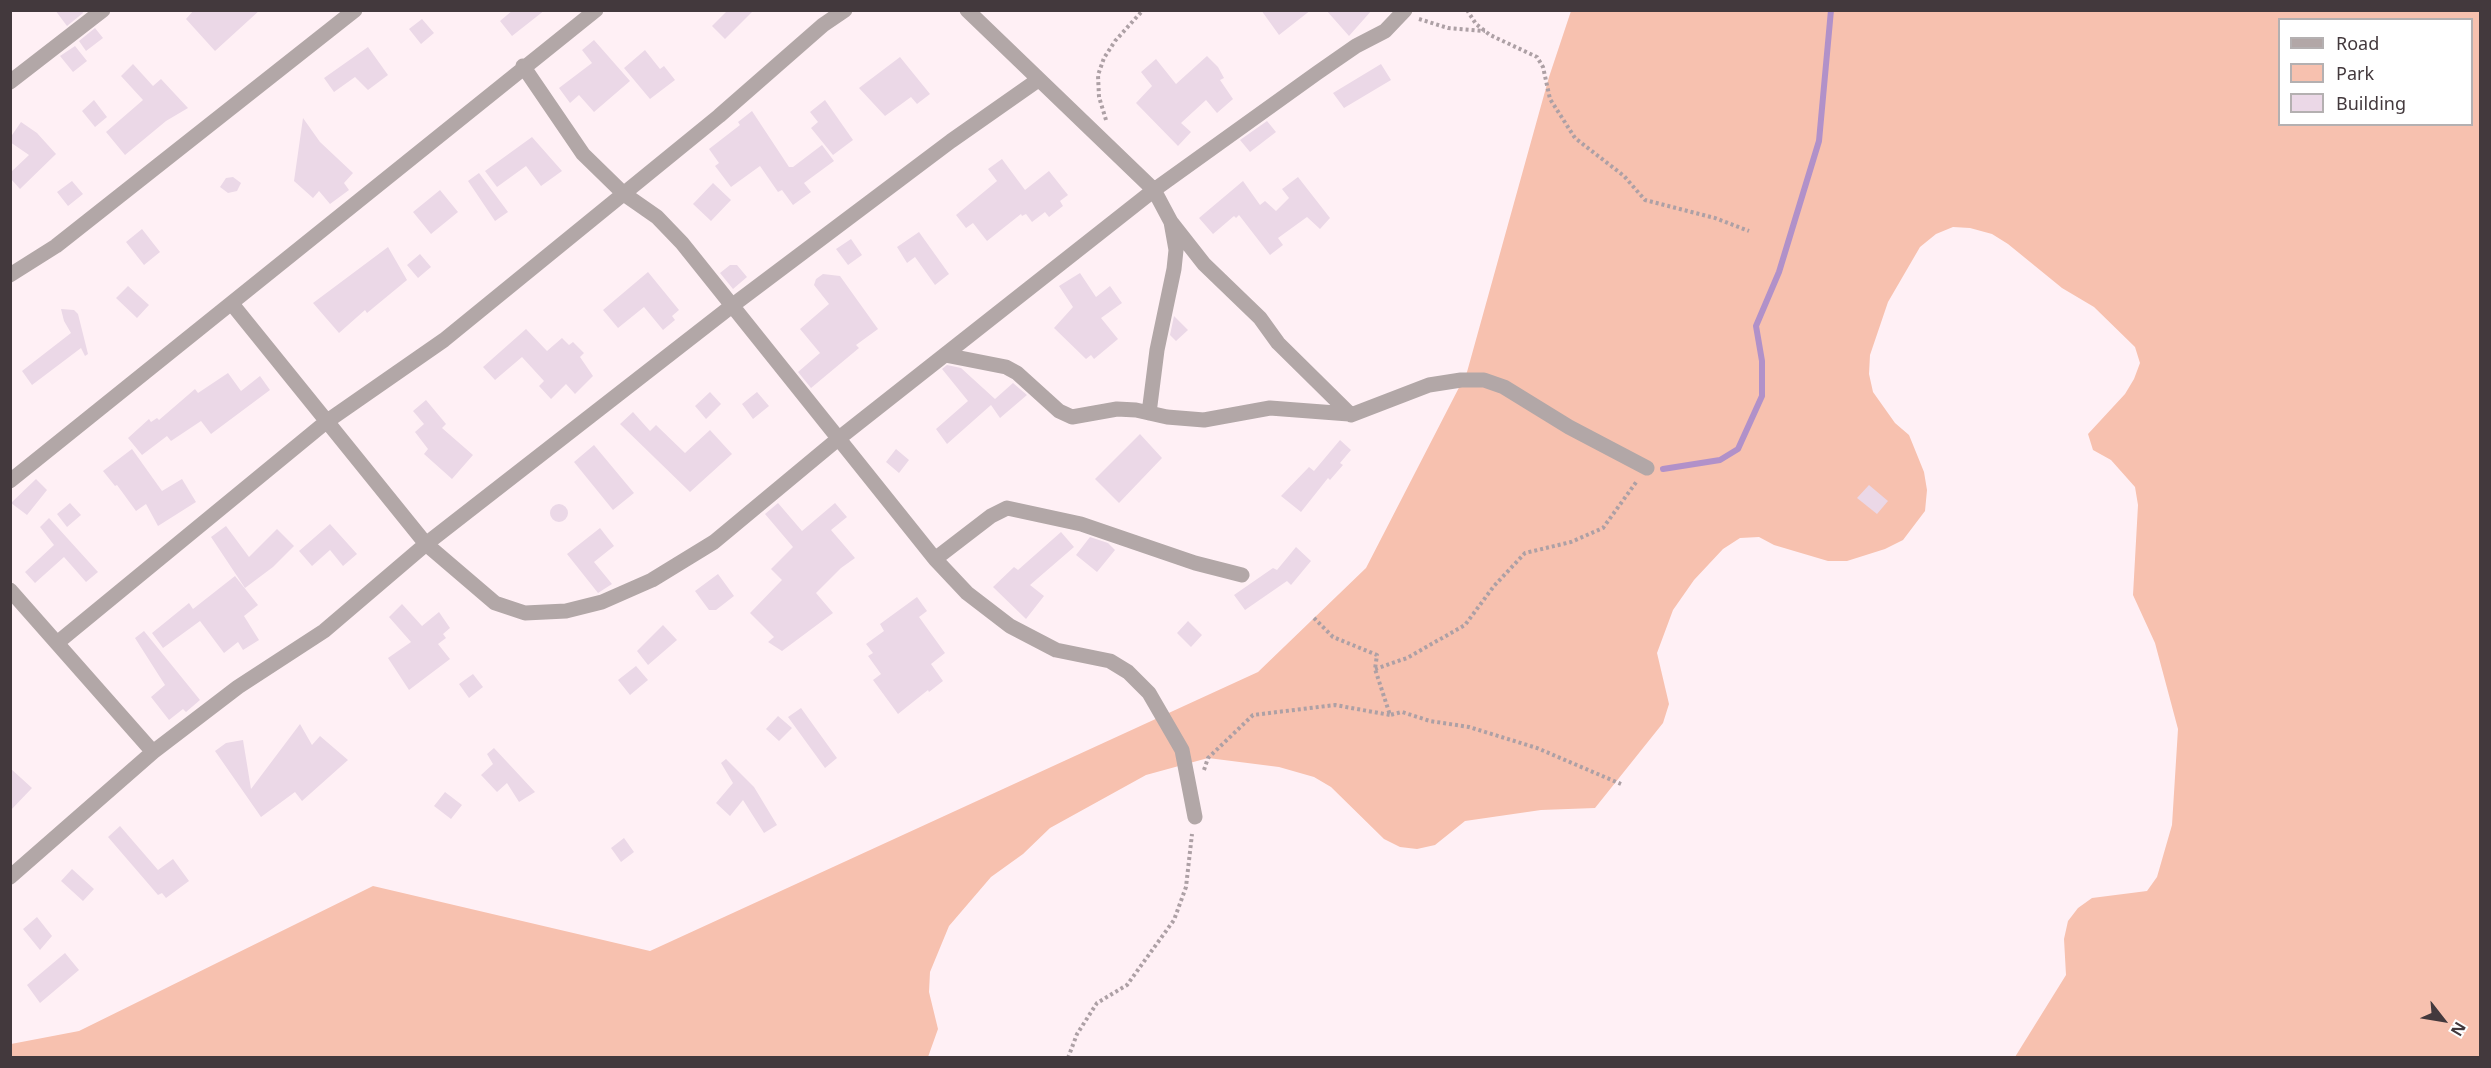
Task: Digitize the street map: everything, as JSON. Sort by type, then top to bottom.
[{"type":"street","points":[[10,82],[103,10]]},
{"type":"street","points":[[10,275],[56,246],[355,10]]},
{"type":"street","points":[[10,481],[232,304],[523,66],[596,10]]},
{"type":"street","points":[[57,643],[326,422],[444,340],[624,194],[822,26],[845,10]]},
{"type":"street","points":[[968,10],[1154,190],[1171,222],[1204,264],[1260,318],[1278,343],[1349,414]]},
{"type":"street","points":[[232,304],[426,544],[495,603],[525,613],[566,610],[602,602],[652,580],[714,542],[838,439],[1154,190],[1317,73],[1356,46],[1385,31],[1409,13]]},
{"type":"street","points":[[523,66],[583,154],[624,194],[657,217],[733,305],[838,439],[881,488],[935,559],[967,593],[1010,626],[1056,650],[1110,661],[1128,672],[1142,686],[1175,733],[1182,750],[1195,817]]},
{"type":"street","points":[[10,876],[153,752],[238,687],[324,631],[426,544],[733,305],[951,141],[1038,80]]},
{"type":"street","points":[[1149,413],[1157,350],[1174,270],[1176,250],[1171,222]]},
{"type":"street","points":[[945,355],[1006,367],[1017,373],[1066,416],[1117,409],[1204,420],[1270,408],[1354,415],[1429,385],[1461,380],[1484,380],[1504,387],[1585,436],[1647,468]]},
{"type":"street","points":[[935,559],[991,516],[1007,508],[1081,524],[1195,563],[1242,575]]},
{"type":"street","points":[[10,590],[153,752]]},
{"type":"path","points":[[1115,150],[1099,97],[1098,75],[1104,57],[1115,41],[1143,10]]},
{"type":"path","points":[[1467,10],[1485,31]]},
{"type":"path","points":[[1409,13],[1448,28],[1485,31],[1537,57],[1543,67],[1550,99],[1575,138],[1623,176],[1645,200],[1715,218],[1749,231]]},
{"type":"path","points":[[1375,669],[1407,658],[1465,625],[1494,586],[1525,554],[1571,542],[1603,528],[1647,468]]},
{"type":"path","points":[[1314,618],[1333,637],[1377,655],[1375,669],[1390,714]]},
{"type":"path","points":[[1202,778],[1208,758],[1254,715],[1335,705],[1390,714],[1402,712],[1430,721],[1469,727],[1537,748],[1621,784]]},
{"type":"path","points":[[1068,1058],[1077,1034],[1097,1003],[1127,985],[1174,920],[1186,887],[1195,817]]},
{"type":"green space","points":[[1571,11],[2480,11],[2480,1057],[2015,1057],[2066,975],[2064,939],[2068,921],[2078,908],[2092,898],[2147,891],[2157,877],[2172,825],[2178,729],[2155,643],[2133,595],[2138,505],[2135,487],[2111,460],[2093,450],[2088,434],[2125,394],[2134,379],[2140,363],[2135,347],[2094,307],[2062,288],[2008,244],[1992,234],[1970,228],[1953,227],[1936,234],[1920,247],[1888,302],[1870,355],[1869,374],[1873,392],[1895,423],[1909,435],[1924,472],[1927,490],[1925,511],[1903,540],[1885,549],[1847,561],[1828,561],[1774,545],[1759,537],[1740,538],[1723,549],[1694,580],[1673,610],[1657,653],[1669,704],[1663,723],[1595,808],[1541,810],[1465,821],[1435,845],[1417,849],[1400,847],[1384,839],[1331,787],[1314,777],[1279,767],[1208,758],[1146,775],[1050,828],[1023,854],[991,877],[949,926],[930,972],[929,992],[938,1029],[928,1057],[11,1058],[11,1044],[79,1031],[373,886],[650,951],[1258,672],[1366,568],[1467,372],[1549,77]]},
{"type":"building","points":[[55,10],[82,10],[83,13],[67,26]]},
{"type":"building","points":[[194,10],[260,10],[215,51],[186,19]]},
{"type":"building","points":[[513,10],[545,10],[512,36],[500,21]]},
{"type":"building","points":[[728,10],[754,10],[725,39],[712,26]]},
{"type":"building","points":[[1261,10],[1311,10],[1279,35]]},
{"type":"building","points":[[1326,10],[1372,10],[1349,36]]},
{"type":"building","points":[[422,19],[434,33],[421,44],[409,29]]},
{"type":"building","points":[[95,28],[103,38],[86,51],[79,41]]},
{"type":"building","points":[[594,40],[630,81],[594,112],[579,95],[570,103],[559,88],[592,63],[582,50]]},
{"type":"building","points":[[75,46],[87,61],[73,72],[60,56]]},
{"type":"building","points":[[368,47],[388,75],[368,90],[355,77],[334,92],[324,78]]},
{"type":"building","points":[[645,50],[660,69],[664,66],[675,80],[650,99],[624,68]]},
{"type":"building","points":[[1207,56],[1218,67],[1224,78],[1220,80],[1233,99],[1217,113],[1206,100],[1181,123],[1191,132],[1178,146],[1136,103],[1152,86],[1141,72],[1156,59],[1176,84]]},
{"type":"building","points":[[900,57],[930,94],[917,104],[911,97],[885,116],[859,88]]},
{"type":"building","points":[[133,64],[153,86],[161,79],[188,108],[166,121],[125,155],[106,132],[143,100],[121,76]]},
{"type":"building","points":[[1381,64],[1391,80],[1344,108],[1333,93]]},
{"type":"building","points":[[94,100],[107,117],[95,127],[82,111]]},
{"type":"building","points":[[825,100],[853,140],[833,155],[811,128],[818,122],[810,112]]},
{"type":"building","points":[[752,111],[789,167],[793,167],[822,145],[834,161],[804,183],[811,192],[793,205],[782,190],[778,192],[760,166],[731,187],[715,166],[719,163],[709,149],[740,125],[738,122]]},
{"type":"building","points":[[303,118],[320,142],[353,173],[344,183],[349,190],[330,204],[319,191],[313,198],[294,181]]},
{"type":"building","points":[[1267,121],[1276,132],[1250,152],[1240,140]]},
{"type":"building","points":[[21,122],[37,133],[56,154],[20,189],[10,178],[10,173],[29,155],[10,142],[10,138]]},
{"type":"building","points":[[532,137],[562,171],[541,186],[526,166],[497,187],[485,171]]},
{"type":"building","points":[[1002,159],[1025,190],[1049,171],[1068,195],[1060,201],[1063,206],[1049,217],[1045,212],[1032,222],[1026,214],[1022,216],[1021,214],[987,241],[973,223],[966,228],[956,215],[997,181],[988,169]]},
{"type":"building","points":[[479,173],[508,212],[495,221],[468,181]]},
{"type":"building","points":[[233,177],[241,183],[237,191],[228,193],[220,187],[226,178]]},
{"type":"building","points":[[1298,177],[1330,218],[1320,229],[1307,217],[1278,238],[1283,245],[1270,255],[1239,215],[1236,218],[1234,216],[1213,234],[1199,218],[1243,181],[1260,205],[1265,201],[1276,211],[1289,198],[1282,189]]},
{"type":"building","points":[[72,181],[83,194],[68,206],[57,192]]},
{"type":"building","points":[[713,183],[731,200],[711,221],[693,204]]},
{"type":"building","points":[[440,190],[458,212],[431,234],[413,212]]},
{"type":"building","points":[[142,229],[160,252],[144,265],[126,242]]},
{"type":"building","points":[[919,232],[949,274],[935,285],[915,257],[907,263],[897,247]]},
{"type":"building","points":[[851,239],[862,255],[848,265],[836,249]]},
{"type":"building","points":[[388,247],[407,280],[367,313],[365,310],[339,333],[313,303]]},
{"type":"building","points":[[420,254],[431,267],[418,278],[407,265]]},
{"type":"building","points":[[730,265],[737,265],[747,277],[733,289],[720,273]]},
{"type":"building","points":[[648,272],[679,310],[672,316],[675,320],[663,330],[644,307],[618,328],[603,310]]},
{"type":"building","points":[[1080,273],[1096,297],[1110,286],[1122,303],[1101,318],[1118,339],[1094,359],[1091,355],[1086,359],[1054,328],[1073,307],[1059,286]]},
{"type":"building","points":[[823,274],[840,276],[878,329],[856,345],[859,348],[811,388],[798,372],[820,353],[800,329],[829,304],[814,285],[816,279]]},
{"type":"building","points":[[128,286],[149,305],[137,318],[116,298]]},
{"type":"building","points":[[61,309],[74,310],[78,314],[88,354],[85,356],[81,348],[32,385],[22,371],[71,333],[64,321]]},
{"type":"building","points":[[1174,316],[1188,330],[1176,341],[1170,335]]},
{"type":"building","points":[[526,329],[547,351],[562,338],[569,345],[573,342],[584,353],[580,357],[593,376],[575,394],[566,384],[551,399],[539,386],[544,381],[522,357],[495,380],[483,367]]},
{"type":"building","points":[[947,365],[961,368],[995,399],[1013,383],[1027,395],[1000,418],[991,405],[947,444],[936,429],[968,401],[942,369]]},
{"type":"building","points":[[228,373],[241,391],[260,376],[270,390],[211,434],[201,421],[171,441],[167,436],[142,455],[128,438],[149,419],[151,422],[157,418],[159,420],[195,389],[198,393]]},
{"type":"building","points":[[710,392],[721,404],[706,419],[695,406]]},
{"type":"building","points":[[757,392],[769,406],[753,419],[742,404]]},
{"type":"building","points":[[426,400],[446,424],[442,428],[473,455],[452,479],[424,454],[428,449],[415,432],[424,424],[413,411]]},
{"type":"building","points":[[633,412],[650,431],[656,425],[685,453],[710,430],[732,454],[690,492],[620,424]]},
{"type":"building","points":[[1140,434],[1162,458],[1119,503],[1095,479]]},
{"type":"building","points":[[1340,440],[1351,450],[1340,463],[1343,465],[1330,480],[1328,478],[1301,512],[1281,496],[1309,467],[1314,471]]},
{"type":"building","points":[[594,445],[634,493],[613,510],[574,462]]},
{"type":"building","points":[[132,449],[162,491],[182,479],[196,502],[158,526],[146,504],[136,511],[117,485],[115,486],[103,471]]},
{"type":"building","points":[[896,449],[909,460],[899,473],[886,462]]},
{"type":"building","points":[[36,479],[47,490],[27,515],[11,503]]},
{"type":"building","points":[[1869,485],[1888,501],[1877,514],[1857,498]]},
{"type":"building","points":[[70,503],[81,515],[67,527],[57,514]]},
{"type":"building","points":[[778,503],[802,531],[835,503],[847,517],[831,530],[855,558],[841,568],[816,593],[833,613],[782,651],[768,642],[774,637],[750,613],[782,580],[771,569],[793,547],[765,514]]},
{"type":"building","points":[[555,504],[563,504],[568,509],[566,520],[555,522],[550,517],[550,509]]},
{"type":"building","points":[[49,518],[98,572],[86,582],[64,557],[35,583],[25,572],[54,545],[40,527]]},
{"type":"building","points":[[330,524],[357,554],[343,566],[330,550],[312,566],[299,551]]},
{"type":"building","points":[[226,526],[249,557],[277,529],[294,546],[273,567],[245,588],[211,537]]},
{"type":"building","points":[[600,528],[614,546],[594,562],[612,584],[598,593],[567,554]]},
{"type":"building","points":[[1061,532],[1074,547],[1030,585],[1044,596],[1026,619],[993,587],[1014,567],[1018,570]]},
{"type":"building","points":[[1090,537],[1108,543],[1115,550],[1097,572],[1076,555]]},
{"type":"building","points":[[1296,547],[1311,561],[1291,585],[1287,581],[1245,610],[1234,595],[1273,568],[1277,570]]},
{"type":"building","points":[[718,574],[734,596],[716,610],[709,610],[695,591]]},
{"type":"building","points":[[235,576],[258,605],[244,616],[259,640],[243,650],[238,642],[224,653],[200,621],[163,648],[152,633],[189,603],[193,609]]},
{"type":"building","points":[[917,597],[927,611],[919,617],[945,653],[931,664],[943,681],[898,714],[873,680],[881,674],[868,656],[873,653],[866,644],[884,631],[880,624]]},
{"type":"building","points":[[402,604],[422,626],[439,612],[450,628],[443,634],[446,638],[438,644],[450,659],[409,690],[388,658],[411,642],[389,617]]},
{"type":"building","points":[[1188,621],[1202,635],[1191,647],[1177,633]]},
{"type":"building","points":[[663,625],[677,640],[648,665],[637,651]]},
{"type":"building","points":[[144,631],[200,700],[186,712],[183,709],[169,720],[151,697],[165,685],[135,638]]},
{"type":"building","points":[[636,666],[648,680],[630,695],[618,680]]},
{"type":"building","points":[[473,674],[483,687],[469,698],[459,684]]},
{"type":"building","points":[[801,708],[837,758],[825,768],[788,717]]},
{"type":"building","points":[[778,716],[792,728],[779,741],[766,729]]},
{"type":"building","points":[[300,724],[312,745],[320,736],[348,760],[302,801],[295,792],[261,817],[215,751],[226,743],[243,740],[251,789]]},
{"type":"building","points":[[494,748],[535,792],[519,802],[507,783],[497,792],[481,775],[493,764],[487,754]]},
{"type":"building","points":[[726,759],[754,787],[777,825],[764,833],[743,800],[730,816],[716,803],[733,783],[721,763]]},
{"type":"building","points":[[10,768],[32,788],[10,811]]},
{"type":"building","points":[[445,792],[462,805],[451,819],[434,806]]},
{"type":"building","points":[[120,826],[158,870],[173,859],[189,881],[166,898],[162,893],[158,895],[108,837]]},
{"type":"building","points":[[624,838],[634,852],[621,862],[611,848]]},
{"type":"building","points":[[72,869],[94,889],[83,901],[61,881]]},
{"type":"building","points":[[37,917],[52,936],[40,950],[23,929]]},
{"type":"building","points":[[65,953],[79,970],[40,1003],[27,985]]},
{"type":"waterway","points":[[1663,469],[1720,460],[1738,449],[1762,396],[1762,361],[1756,326],[1779,272],[1819,141],[1831,10]]}]
